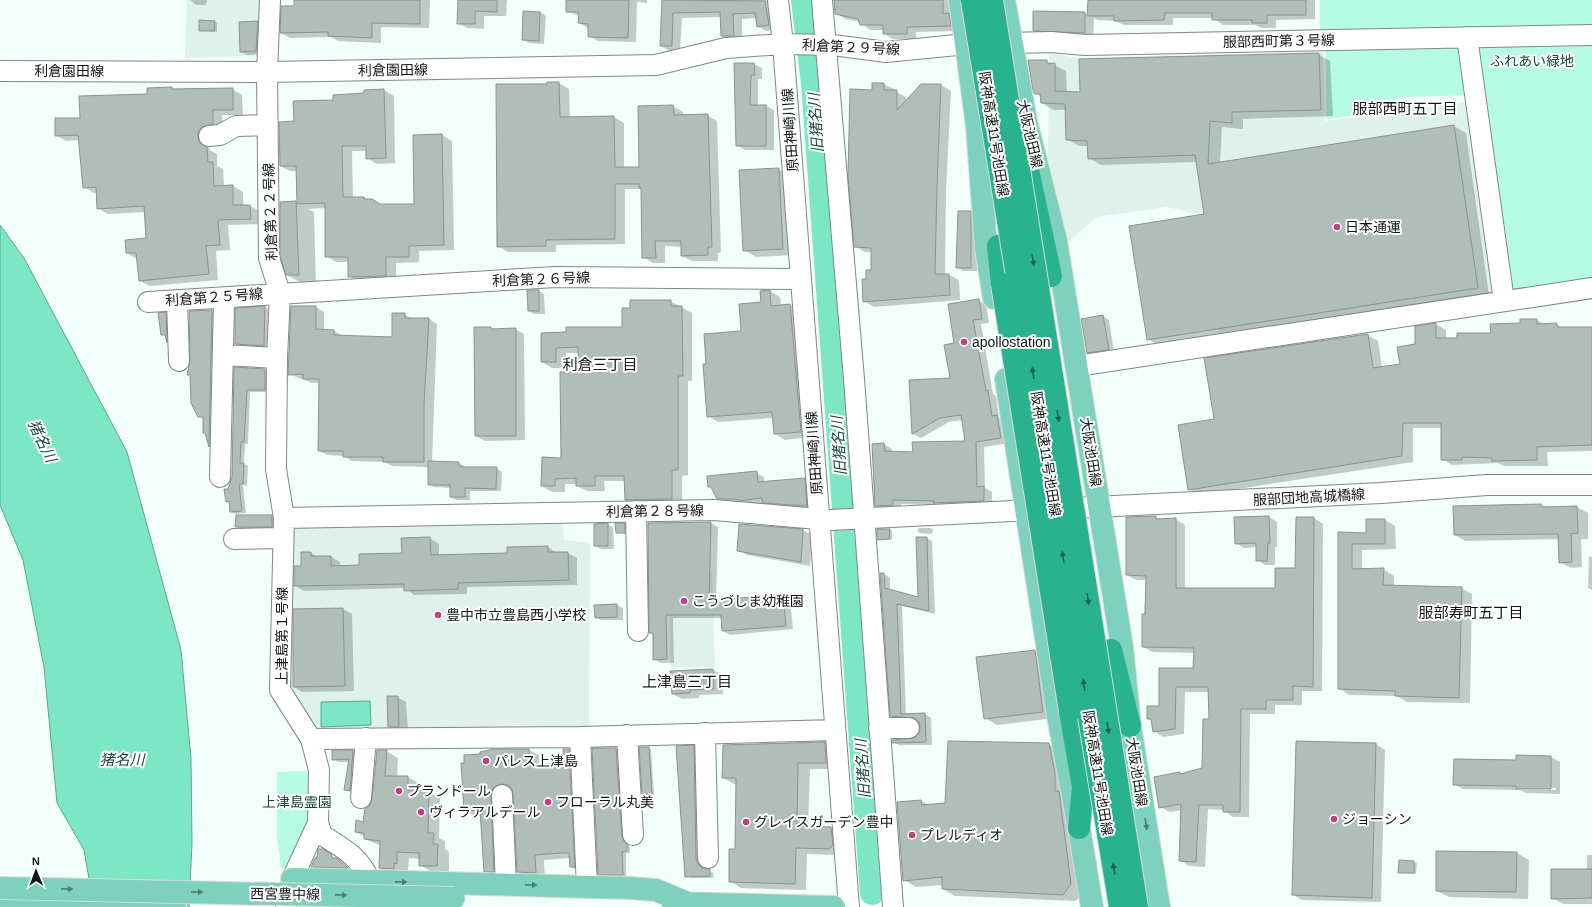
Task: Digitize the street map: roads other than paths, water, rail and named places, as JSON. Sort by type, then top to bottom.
[{"type":"highway","name":"阪神高速11号池田線","points":[[972,0],[1120,907]]},
{"type":"highway","name":"阪神高速11号池田線","points":[[992,0],[1137,907]]},
{"type":"highway","points":[[976,25],[997,209],[998,246],[1002,284],[1083,787],[1079,828]]},
{"type":"highway","points":[[1004,80],[1034,190],[1051,276],[1111,650],[1130,726]]},
{"type":"main road","points":[[960,0],[977,126],[986,248],[1058,716],[1092,907]]},
{"type":"main road","name":"大阪池田線","points":[[1004,0],[1026,121],[1056,241],[1122,647],[1130,726],[1159,907]]},
{"type":"main road","points":[[292,879],[587,886],[656,890],[687,903]]},
{"type":"main road","name":"西宮豊中線","points":[[0,888],[834,907]]},
{"type":"main road","points":[[0,903],[175,907]]},
{"type":"street","name":"利倉第２２号線","points":[[270,0],[267,72],[269,258],[280,293],[277,358],[276,469],[284,518]]},
{"type":"street","name":"原田神崎川線","points":[[778,0],[790,44],[801,279],[825,519],[835,730],[849,907]]},
{"type":"street","points":[[822,0],[823,44],[860,518],[893,907]]},
{"type":"street","name":"服部西町第３号線","points":[[967,44],[1051,42],[1085,45],[1592,34]]},
{"type":"street","points":[[1467,37],[1504,301]]},
{"type":"street","name":"利倉園田線","points":[[0,71],[267,72],[656,65],[726,48],[790,44]]},
{"type":"street","name":"利倉第２９号線","points":[[790,44],[823,44],[886,52],[967,44]]},
{"type":"street","points":[[209,136],[220,135],[236,126],[268,125]]},
{"type":"street","name":"利倉第２６号線","points":[[280,293],[555,277],[801,279]]},
{"type":"street","points":[[1077,366],[1592,288]]},
{"type":"street","name":"利倉第２５号線","points":[[148,302],[280,293]]},
{"type":"street","points":[[177,300],[179,361]]},
{"type":"street","points":[[220,477],[224,302]]},
{"type":"street","points":[[223,355],[277,358]]},
{"type":"street","name":"服部団地高城橋線","points":[[1026,512],[1381,493],[1487,485],[1592,486]]},
{"type":"street","name":"利倉第２８号線","points":[[284,518],[714,510],[825,519],[1026,512]]},
{"type":"street","points":[[636,511],[638,631]]},
{"type":"street","name":"上津島第１号線","points":[[284,518],[280,690],[311,740],[319,770],[318,823],[292,879],[286,907]]},
{"type":"street","points":[[234,539],[283,538]]},
{"type":"street","points":[[879,730],[909,728]]},
{"type":"street","points":[[311,740],[366,738],[580,737],[835,730]]},
{"type":"street","points":[[705,733],[708,858]]},
{"type":"street","points":[[627,735],[633,835]]},
{"type":"street","points":[[580,737],[587,886]]},
{"type":"street","points":[[361,798],[366,738]]},
{"type":"street","points":[[502,796],[506,884]]},
{"type":"street","points":[[318,823],[322,835],[346,850],[363,866],[370,882]]},
{"type":"water","name":"猪名川","points":[[0,225],[24,258],[127,452],[181,650],[191,759],[192,843],[189,907],[94,907],[84,850],[57,803],[44,667],[23,560],[0,505]]},
{"type":"water","points":[[370,701],[371,725],[321,727],[321,702]]},
{"type":"waterway","name":"旧猪名川","points":[[803,0],[813,83],[872,893]]},
{"type":"place","name":"日本通運","points":[[1337,227]]},
{"type":"place","name":"apollostation","points":[[964,342]]},
{"type":"place","name":"こうづしま幼稚園","points":[[684,601]]},
{"type":"place","name":"豊中市立豊島西小学校","points":[[438,615]]},
{"type":"place","name":"パレス上津島","points":[[486,761]]},
{"type":"place","name":"プランドール","points":[[399,791]]},
{"type":"place","name":"フローラル丸美","points":[[548,802]]},
{"type":"place","name":"ヴィラアルデール","points":[[421,812]]},
{"type":"place","name":"ジョーシン","points":[[1334,819]]},
{"type":"place","name":"グレイスガーデン豊中","points":[[746,822]]},
{"type":"place","name":"プレルディオ","points":[[912,835]]},
{"type":"district","name":"服部西町五丁目","points":[[1405,109]]},
{"type":"district","name":"利倉三丁目","points":[[600,365]]},
{"type":"district","name":"服部寿町五丁目","points":[[1471,613]]},
{"type":"district","name":"上津島三丁目","points":[[687,682]]},
{"type":"park label","name":"ふれあい緑地","points":[[1532,61]]},
{"type":"park label","name":"上津島霊園","points":[[297,802]]}]
